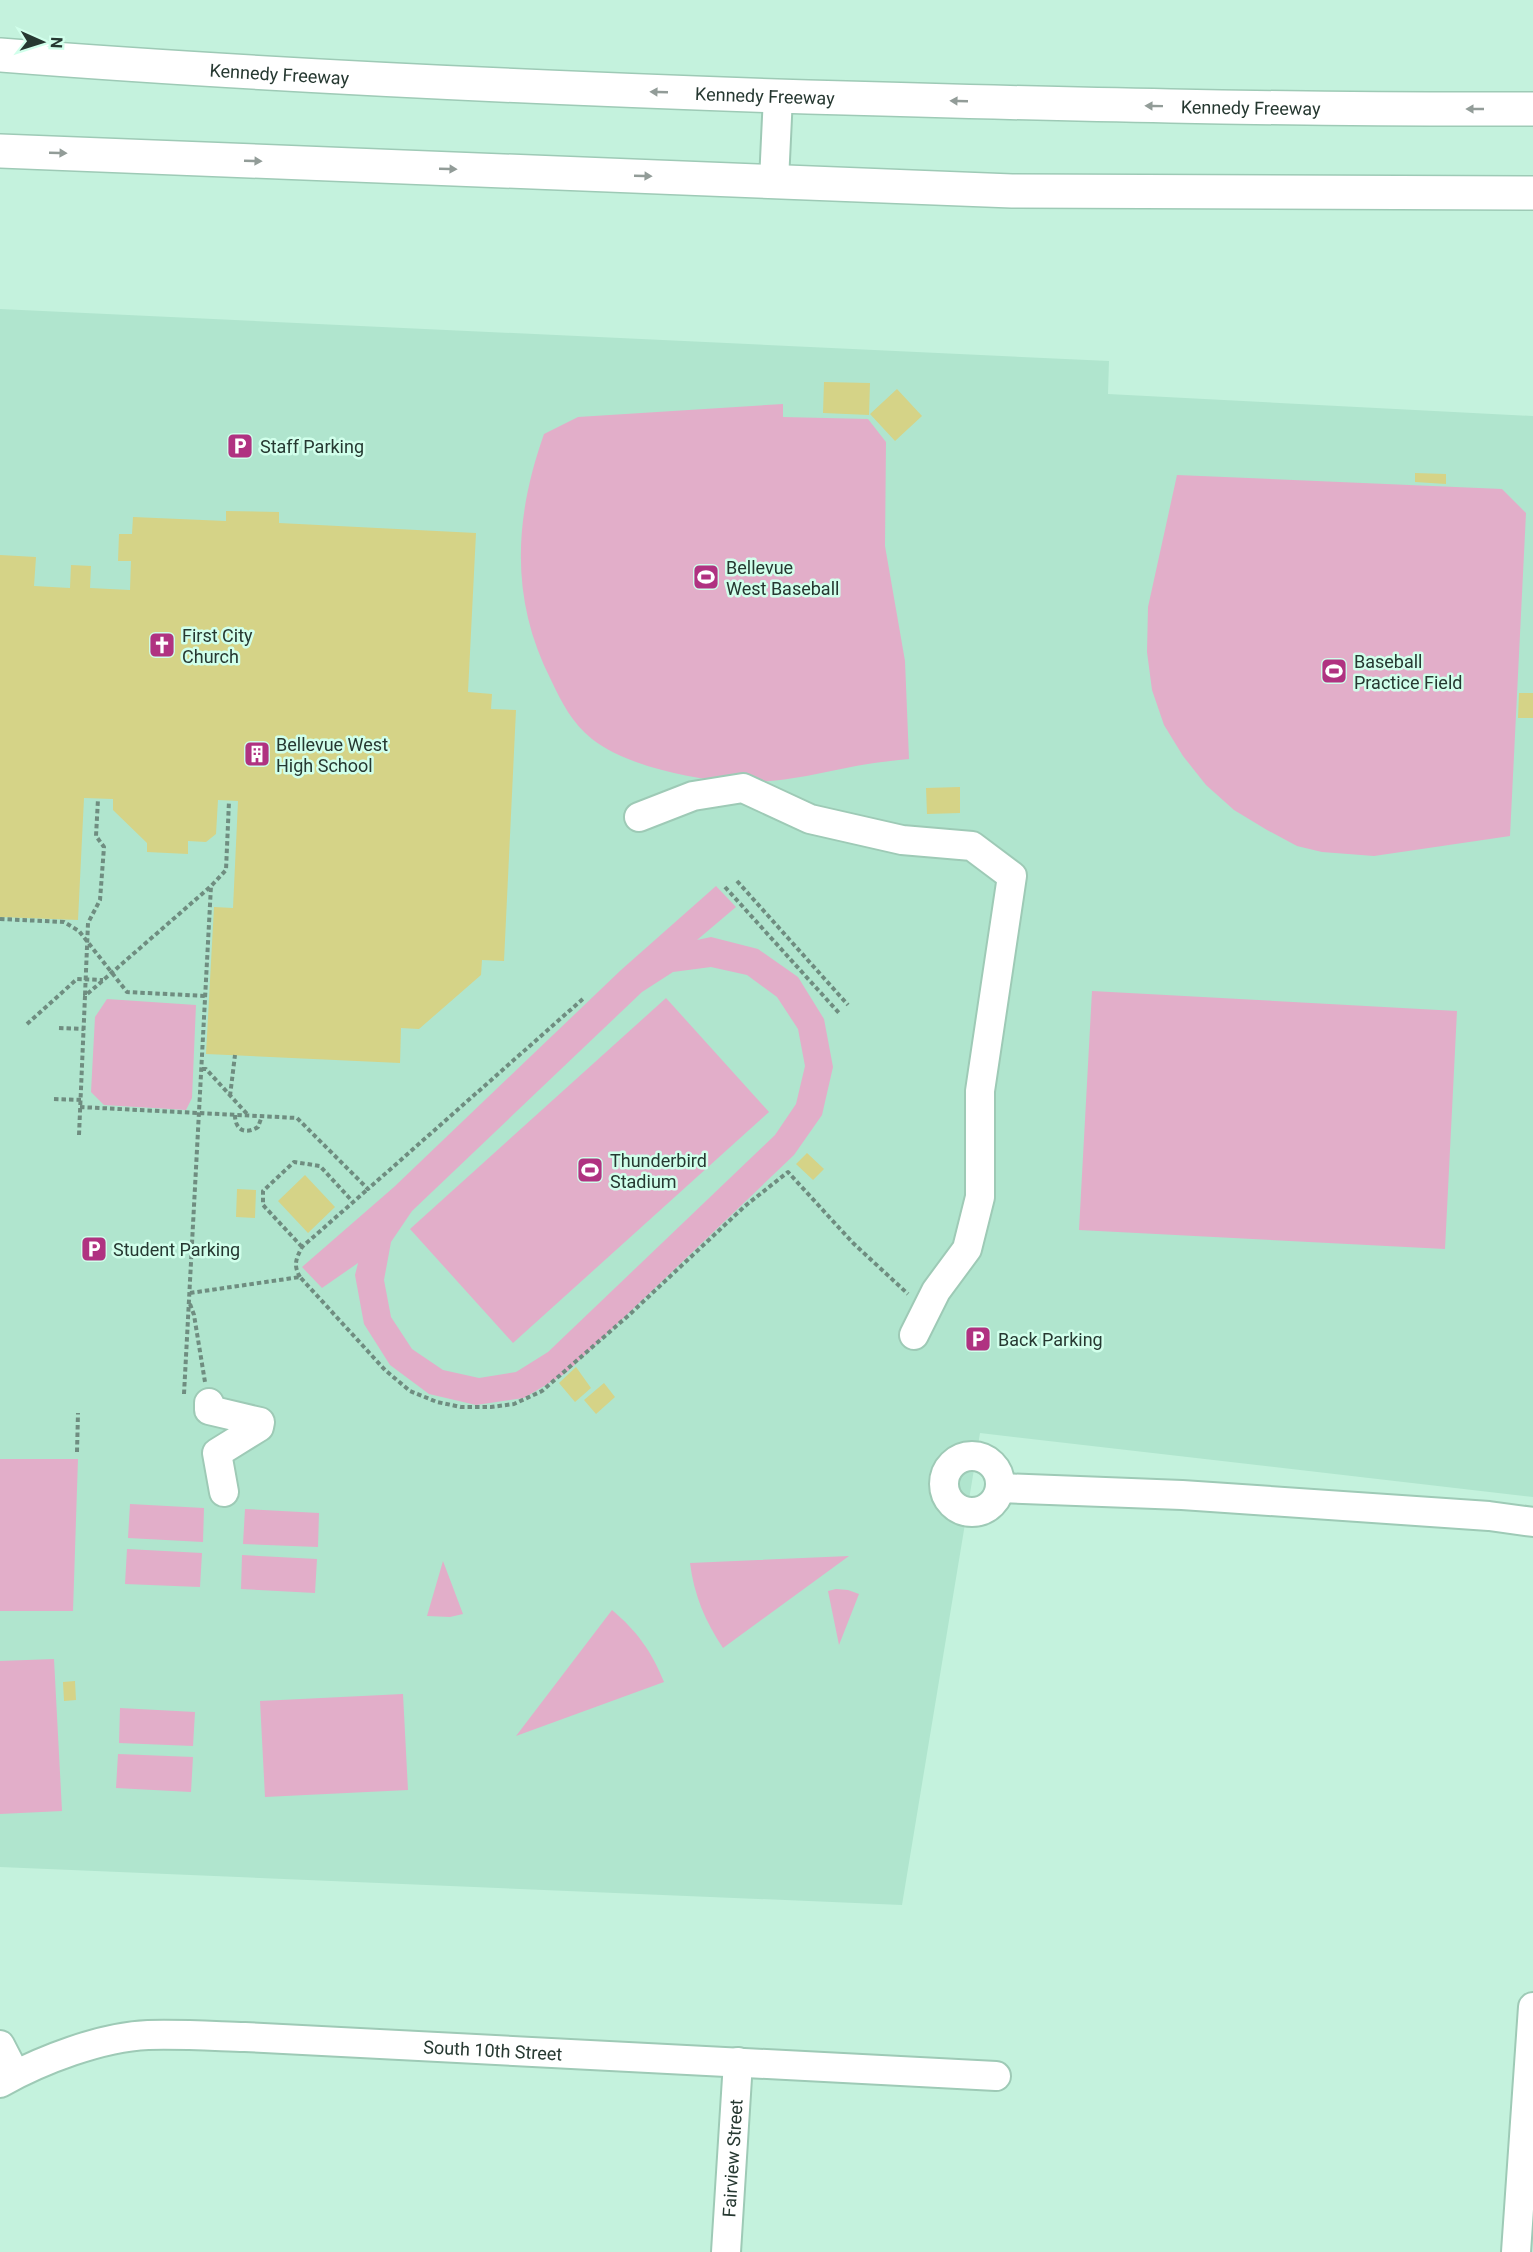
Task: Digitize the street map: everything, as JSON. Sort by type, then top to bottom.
[{"type":"highway","name":"Kennedy Freeway","points":[[0,55],[322,78],[778,96],[1077,105],[1533,109]]},
{"type":"highway","points":[[0,151],[1012,190],[1533,193]]},
{"type":"street","points":[[774,181],[778,96]]},
{"type":"street","points":[[639,817],[693,796],[743,788],[810,819],[902,840],[972,846],[1012,876],[980,1091],[980,1197],[967,1249],[936,1291],[920,1323]]},
{"type":"street","points":[[197,1399],[209,1410],[260,1422],[259,1427],[217,1453],[224,1492]]},
{"type":"street","points":[[1000,1488],[1193,1496],[1489,1516],[1533,1522]]},
{"type":"street","points":[[1516,2252],[1533,2007]]},
{"type":"street","name":"South 10th Street","points":[[8,2079],[95,2043],[147,2035],[245,2037],[996,2076]]},
{"type":"street","points":[[0,2045],[8,2079]]},
{"type":"street","name":"Fairview Street","points":[[726,2252],[738,2062]]},
{"type":"path","points":[[79,1135],[88,923],[100,900],[104,847],[96,836],[98,799]]},
{"type":"path","points":[[85,996],[211,886],[226,870],[229,801]]},
{"type":"path","points":[[737,881],[848,1005]]},
{"type":"path","points":[[197,1399],[189,1302],[211,886]]},
{"type":"path","points":[[725,887],[839,1012]]},
{"type":"path","points":[[0,919],[64,922],[79,931],[127,992],[206,996]]},
{"type":"path","points":[[27,1024],[77,979],[104,980]]},
{"type":"path","points":[[585,997],[302,1247],[295,1269],[300,1277],[385,1370],[410,1391],[437,1402],[461,1407],[514,1404],[542,1391],[662,1285],[745,1206],[788,1172],[853,1243],[920,1323]]},
{"type":"path","points":[[59,1028],[84,1029]]},
{"type":"path","points":[[230,1096],[235,1055]]},
{"type":"path","points":[[202,1069],[206,1069],[248,1115]]},
{"type":"path","points":[[54,1099],[81,1100]]},
{"type":"path","points":[[80,1107],[297,1118],[368,1189]]},
{"type":"path","points":[[235,1115],[235,1123],[239,1129],[247,1131],[258,1127],[262,1116]]},
{"type":"path","points":[[302,1247],[263,1205],[263,1191],[294,1162],[320,1166],[353,1202]]},
{"type":"path","points":[[190,1293],[300,1277]]},
{"type":"path","points":[[189,1302],[194,1316],[197,1399]]},
{"type":"path","points":[[77,1452],[78,1413]]},
{"type":"shaded area","name":"Bellevue West High School","points":[[0,309],[1109,361],[1108,394],[1533,416],[1533,1497],[980,1433],[902,1905],[0,1867]]},
{"type":"shaded area","name":"Bellevue West Baseball","points":[[783,404],[783,417],[868,419],[886,442],[885,546],[905,661],[909,759],[865,764],[764,782],[734,782],[660,770],[623,757],[592,739],[568,712],[538,650],[528,619],[523,589],[522,528],[534,466],[544,434],[578,417]]},
{"type":"shaded area","name":"Baseball Practice Field","points":[[1177,475],[1502,489],[1526,513],[1510,836],[1374,856],[1322,852],[1297,846],[1267,830],[1234,810],[1206,785],[1183,756],[1164,725],[1152,690],[1147,652],[1148,607]]},
{"type":"shaded area","points":[[716,886],[736,907],[697,940],[711,937],[758,949],[798,977],[824,1019],[833,1067],[822,1115],[794,1155],[566,1373],[524,1398],[476,1405],[429,1394],[390,1365],[364,1324],[355,1275],[358,1263],[322,1288],[302,1267],[394,1187],[621,970]],"holes":[[[711,967],[747,975],[777,997],[798,1029],[805,1066],[796,1104],[775,1135],[548,1352],[516,1372],[479,1378],[443,1370],[412,1349],[391,1317],[384,1280],[391,1242],[412,1211],[642,992],[673,972]]]},
{"type":"shaded area","points":[[1092,991],[1457,1011],[1445,1249],[1079,1230]]},
{"type":"shaded area","name":"Thunderbird Stadium","points":[[666,998],[769,1112],[513,1343],[410,1229]]},
{"type":"shaded area","points":[[107,999],[196,1005],[192,1098],[186,1110],[104,1105],[91,1092],[95,1017]]},
{"type":"shaded area","points":[[0,1459],[78,1459],[73,1611],[0,1611]]},
{"type":"shaded area","points":[[130,1504],[204,1508],[203,1542],[128,1538]]},
{"type":"shaded area","points":[[245,1509],[319,1513],[318,1547],[243,1544]]},
{"type":"shaded area","points":[[127,1549],[202,1553],[200,1587],[125,1584]]},
{"type":"shaded area","points":[[242,1555],[317,1559],[315,1593],[241,1589]]},
{"type":"shaded area","points":[[849,1556],[723,1648],[701,1607],[690,1563]]},
{"type":"shaded area","points":[[443,1561],[463,1614],[450,1617],[427,1616]]},
{"type":"shaded area","points":[[836,1589],[859,1594],[839,1645],[828,1591]]},
{"type":"shaded area","points":[[612,1610],[643,1643],[664,1682],[516,1736]]},
{"type":"shaded area","points":[[54,1659],[62,1811],[0,1814],[0,1661]]},
{"type":"shaded area","points":[[403,1694],[408,1790],[265,1797],[260,1701]]},
{"type":"shaded area","points":[[120,1708],[195,1712],[193,1746],[119,1743]]},
{"type":"shaded area","points":[[118,1754],[193,1757],[191,1792],[116,1788]]},
{"type":"building","points":[[824,382],[870,383],[869,415],[823,413]]},
{"type":"building","points":[[897,389],[922,416],[895,441],[870,414]]},
{"type":"building","points":[[1415,473],[1446,474],[1446,484],[1415,482]]},
{"type":"building","name":"Bellevue West High School","points":[[226,511],[279,512],[279,523],[476,533],[468,692],[492,694],[491,709],[516,710],[504,961],[482,960],[481,975],[419,1029],[401,1028],[400,1063],[206,1054],[214,907],[233,908],[238,801],[218,800],[216,834],[206,842],[188,841],[188,854],[147,852],[147,843],[113,810],[113,799],[84,798],[78,920],[0,917],[0,555],[36,557],[34,586],[70,588],[71,565],[91,566],[90,588],[130,590],[131,561],[118,561],[119,534],[132,534],[133,517],[226,521]]},
{"type":"building","points":[[1519,693],[1533,693],[1533,718],[1518,718]]},
{"type":"building","points":[[960,787],[960,813],[927,814],[926,788]]},
{"type":"building","points":[[807,1153],[824,1169],[813,1180],[796,1164]]},
{"type":"building","points":[[305,1175],[335,1207],[308,1233],[278,1201]]},
{"type":"building","points":[[237,1189],[256,1190],[255,1218],[236,1217]]},
{"type":"building","points":[[576,1367],[591,1388],[575,1402],[559,1383]]},
{"type":"building","points":[[604,1383],[615,1397],[596,1414],[584,1400]]},
{"type":"building","points":[[75,1681],[76,1700],[64,1701],[63,1682]]},
{"type":"place","name":"Staff Parking","points":[[240,446]]},
{"type":"place","name":"Bellevue West Baseball","points":[[706,577]]},
{"type":"place","name":"First City Church","points":[[162,645]]},
{"type":"place","name":"Baseball Practice Field","points":[[1334,671]]},
{"type":"place","name":"Bellevue West High School","points":[[257,754]]},
{"type":"place","name":"Thunderbird Stadium","points":[[590,1170]]},
{"type":"place","name":"Student Parking","points":[[94,1249]]},
{"type":"place","name":"Back Parking","points":[[978,1339]]}]
